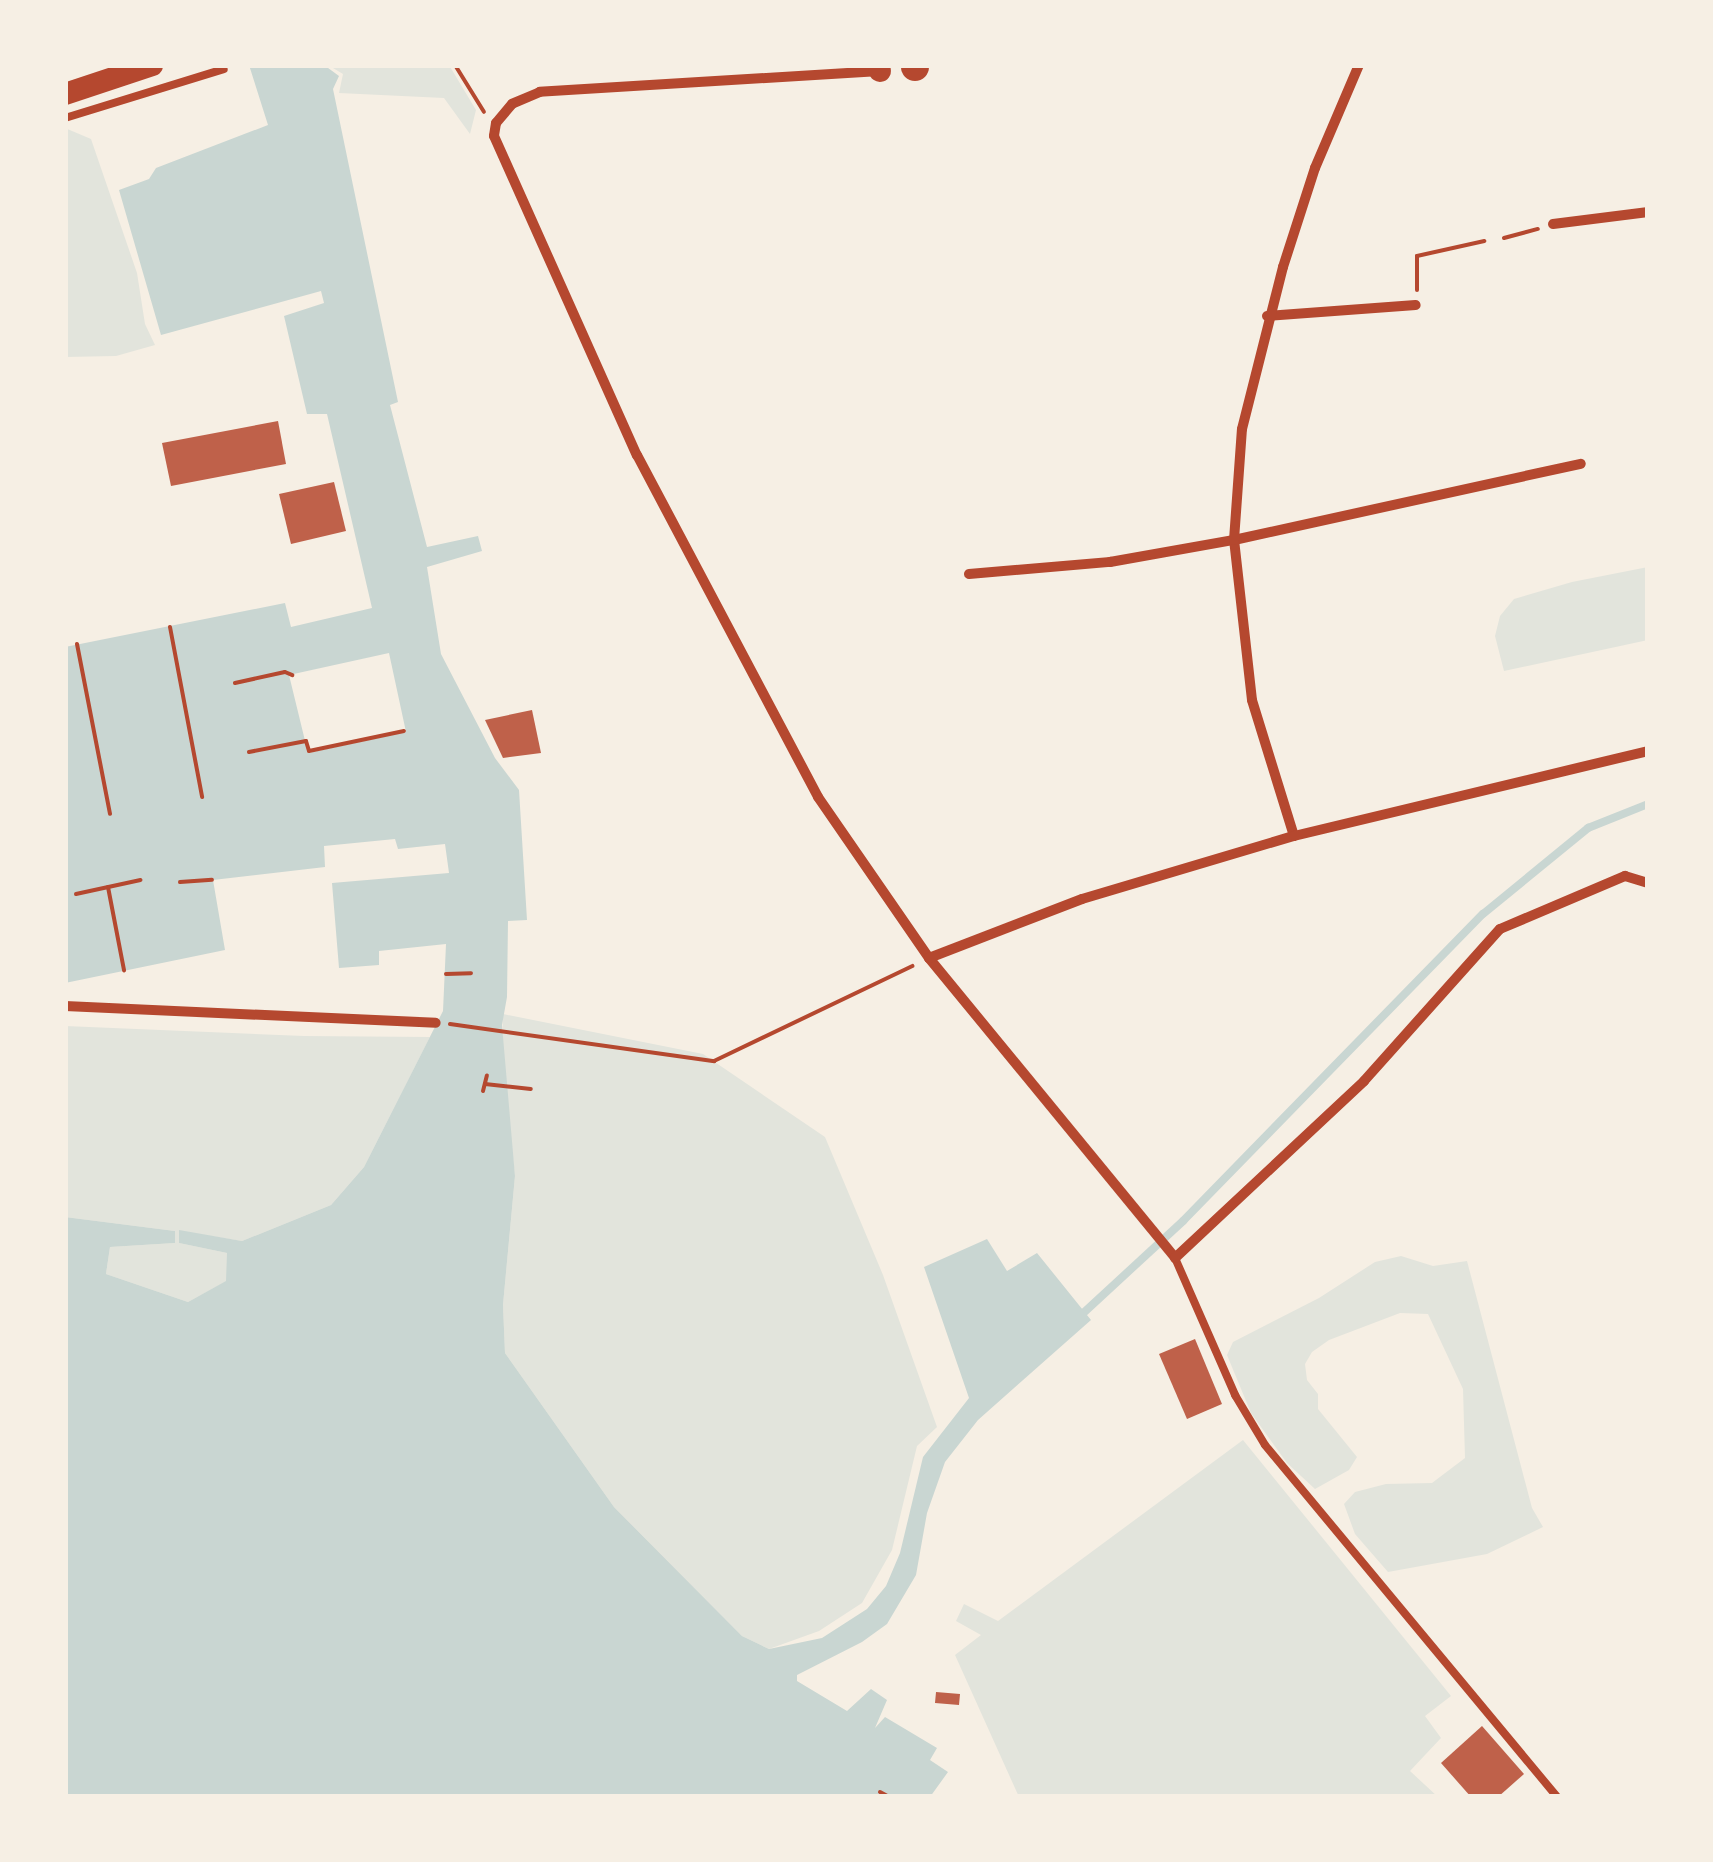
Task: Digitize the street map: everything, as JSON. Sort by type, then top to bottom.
[{"type":"main road","points":[[65,94],[152,65]]},
{"type":"street","points":[[1294,836],[1252,700],[1234,540],[1242,428],[1266,316],[1314,168],[1360,65]]},
{"type":"street","points":[[880,68],[540,92],[512,104],[496,124],[494,136],[637,455],[818,797],[929,958],[1175,1258],[1364,1081],[1500,929],[1624,876],[1648,883]]},
{"type":"street","points":[[1553,224],[1648,212]]},
{"type":"street","points":[[1266,316],[1416,305]]},
{"type":"street","points":[[969,574],[1110,562],[1234,540],[1581,464]]},
{"type":"street","points":[[929,958],[1082,899],[1294,836],[1648,751]]},
{"type":"street","points":[[65,1006],[436,1023]]},
{"type":"lane","points":[[65,118],[224,69]]},
{"type":"lane","points":[[1175,1258],[1235,1395],[1264,1445],[1558,1797]]},
{"type":"path","points":[[455,65],[496,124]]},
{"type":"path","points":[[1504,238],[1553,224]]},
{"type":"path","points":[[1416,305],[1418,256],[1484,242]]},
{"type":"path","points":[[170,626],[202,797]]},
{"type":"path","points":[[77,644],[110,814]]},
{"type":"path","points":[[235,683],[285,672],[292,675]]},
{"type":"path","points":[[249,752],[306,741],[309,751],[404,731]]},
{"type":"path","points":[[76,894],[140,880]]},
{"type":"path","points":[[180,882],[212,880]]},
{"type":"path","points":[[108,887],[124,970]]},
{"type":"path","points":[[464,1026],[714,1061],[929,958]]},
{"type":"path","points":[[446,974],[470,973]]},
{"type":"path","points":[[483,1091],[487,1075]]},
{"type":"path","points":[[485,1084],[530,1089]]},
{"type":"path","points":[[880,1792],[888,1797]]},
{"type":"shaded area","points":[[249,65],[324,65],[339,76],[333,89],[398,402],[390,405],[427,547],[478,536],[482,551],[427,567],[441,654],[495,758],[519,790],[527,920],[508,921],[507,997],[502,1025],[515,1176],[503,1305],[505,1353],[614,1507],[742,1636],[769,1649],[822,1638],[867,1609],[886,1586],[900,1553],[923,1457],[969,1398],[924,1267],[987,1239],[1007,1271],[1037,1253],[1091,1320],[978,1420],[945,1462],[927,1513],[916,1575],[887,1624],[862,1642],[797,1675],[797,1681],[847,1711],[871,1689],[887,1700],[875,1728],[885,1717],[937,1748],[930,1760],[948,1772],[930,1797],[65,1797],[65,1217],[175,1231],[175,1243],[110,1247],[106,1274],[188,1302],[226,1281],[227,1253],[179,1243],[179,1230],[242,1241],[331,1205],[364,1167],[443,1011],[446,944],[379,951],[379,965],[339,968],[332,883],[449,873],[445,844],[398,849],[395,839],[324,846],[325,867],[213,880],[225,950],[65,983],[65,647],[285,603],[291,627],[372,608],[327,414],[307,414],[284,316],[324,303],[321,291],[161,335],[119,190],[149,179],[156,168],[268,125]],"holes":[[[389,653],[406,732],[308,753],[289,675]]]},
{"type":"shaded area","points":[[328,65],[449,65],[476,110],[470,134],[444,98],[339,93],[343,74]]},
{"type":"shaded area","points":[[65,128],[91,139],[137,273],[145,324],[155,345],[116,356],[65,357]]},
{"type":"shaded area","points":[[1648,567],[1648,640],[1504,671],[1495,636],[1500,616],[1514,599],[1572,582]]},
{"type":"shaded area","points":[[503,1014],[703,1054],[825,1137],[883,1275],[937,1427],[917,1446],[892,1550],[862,1603],[819,1631],[769,1649],[742,1636],[614,1507],[505,1353],[503,1305],[515,1176],[502,1061]]},
{"type":"shaded area","points":[[65,1026],[430,1037],[364,1167],[331,1205],[242,1241],[179,1231],[179,1243],[227,1253],[227,1281],[188,1302],[106,1274],[110,1247],[175,1243],[175,1231],[65,1217]]},
{"type":"shaded area","points":[[1401,1256],[1433,1266],[1467,1261],[1532,1508],[1543,1527],[1487,1554],[1388,1572],[1355,1534],[1344,1504],[1355,1492],[1386,1484],[1432,1483],[1465,1458],[1463,1389],[1428,1314],[1400,1313],[1329,1340],[1312,1352],[1305,1364],[1307,1380],[1318,1394],[1318,1409],[1357,1457],[1349,1470],[1315,1489],[1287,1463],[1251,1413],[1227,1355],[1233,1342],[1319,1298],[1375,1262]]},
{"type":"shaded area","points":[[1243,1440],[1451,1696],[1425,1716],[1441,1738],[1410,1771],[1438,1797],[1019,1797],[955,1655],[981,1635],[956,1621],[964,1604],[998,1621]]},
{"type":"building","points":[[278,421],[286,464],[171,486],[162,443]]},
{"type":"building","points":[[334,482],[346,531],[291,544],[279,494]]},
{"type":"building","points":[[532,710],[541,753],[503,758],[485,720]]},
{"type":"building","points":[[1195,1339],[1222,1404],[1187,1419],[1159,1354]]},
{"type":"building","points":[[936,1692],[960,1694],[959,1705],[935,1703]]},
{"type":"building","points":[[1482,1726],[1524,1774],[1498,1797],[1471,1797],[1441,1763]]},
{"type":"waterway","points":[[1079,1317],[1183,1221],[1483,914],[1588,828],[1648,804]]}]
